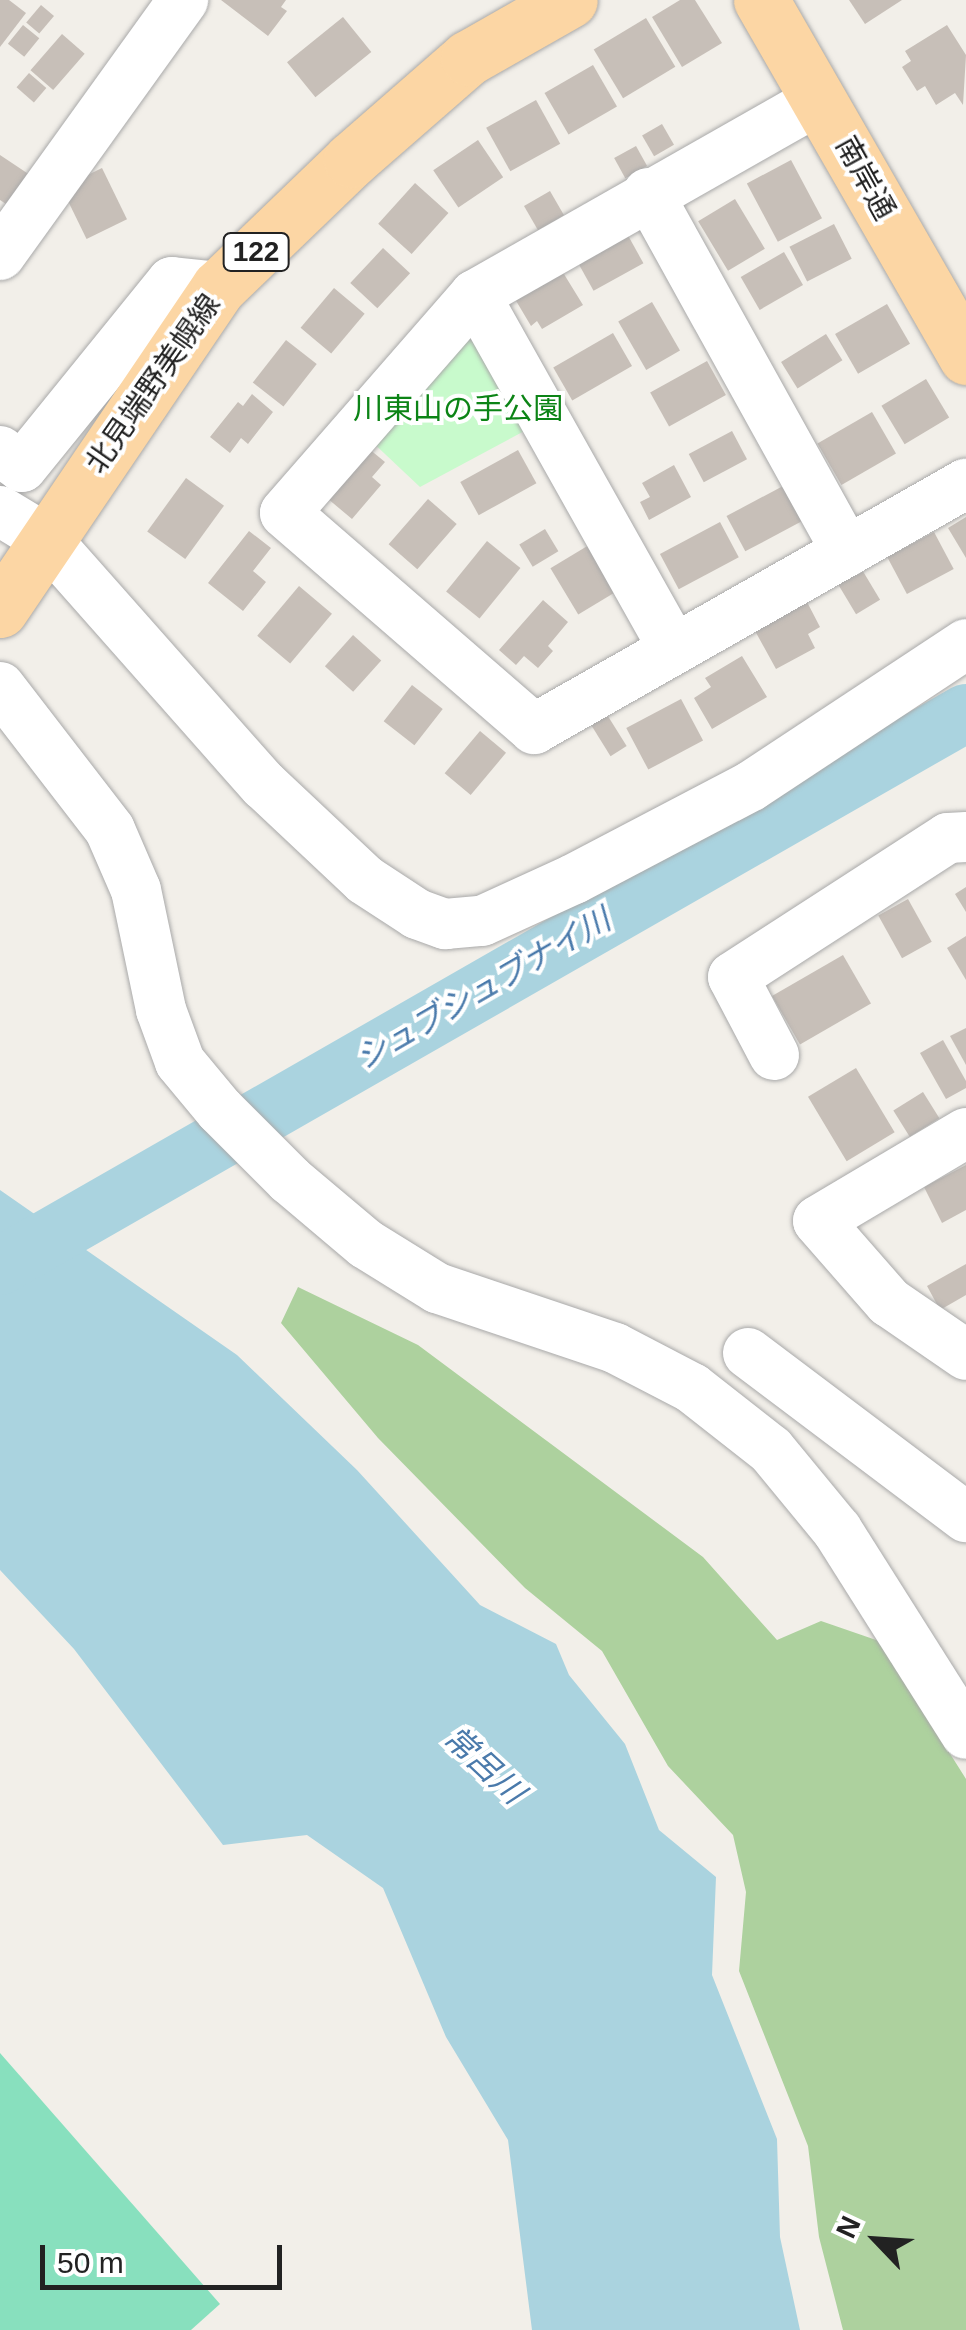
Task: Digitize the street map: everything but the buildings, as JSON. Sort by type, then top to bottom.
[{"type":"main road","name":"北見端野美幌線","points":[[22,576],[219,288],[352,160],[468,58],[570,0]]},
{"type":"main road","name":"南岸通","points":[[761,0],[966,356]]},
{"type":"street","points":[[0,256],[183,0]]},
{"type":"street","points":[[820,99],[475,295],[285,513],[534,729],[966,484]]},
{"type":"street","points":[[648,194],[847,552]]},
{"type":"street","points":[[0,451],[22,467],[172,282],[219,288]]},
{"type":"street","points":[[475,295],[674,649]]},
{"type":"street","points":[[0,511],[22,576],[264,785],[365,880],[418,914],[445,924],[482,921],[574,880],[751,786],[966,644]]},
{"type":"street","points":[[0,687],[110,830],[136,890],[160,1010],[180,1062],[220,1110],[290,1180],[366,1244],[437,1288],[615,1348],[692,1388],[771,1450],[836,1530],[962,1728]]},
{"type":"street","points":[[774,1055],[732,978],[948,838],[966,836]]},
{"type":"street","points":[[966,1133],[818,1221],[889,1302],[966,1355]]},
{"type":"street","points":[[748,1353],[966,1517]]},
{"type":"green space","name":"川東山の手公園","points":[[454,333],[479,341],[530,428],[420,487],[368,438]]},
{"type":"green space","points":[[298,1287],[418,1345],[703,1557],[777,1640],[821,1621],[879,1641],[966,1779],[966,2330],[843,2330],[819,2237],[808,2146],[739,1971],[746,1892],[733,1835],[668,1766],[602,1651],[525,1588],[378,1438],[281,1323]]},
{"type":"green space","points":[[0,2053],[220,2304],[191,2330],[0,2330]]},
{"type":"water","name":"常呂川","points":[[0,1190],[237,1355],[357,1470],[480,1605],[556,1644],[569,1675],[625,1744],[659,1830],[716,1877],[712,1975],[777,2139],[780,2237],[800,2330],[532,2330],[508,2140],[446,2037],[383,1888],[307,1835],[223,1845],[74,1649],[0,1570]]},
{"type":"waterway","name":"シュブシュブナイ川","points":[[0,1266],[966,713]]}]
